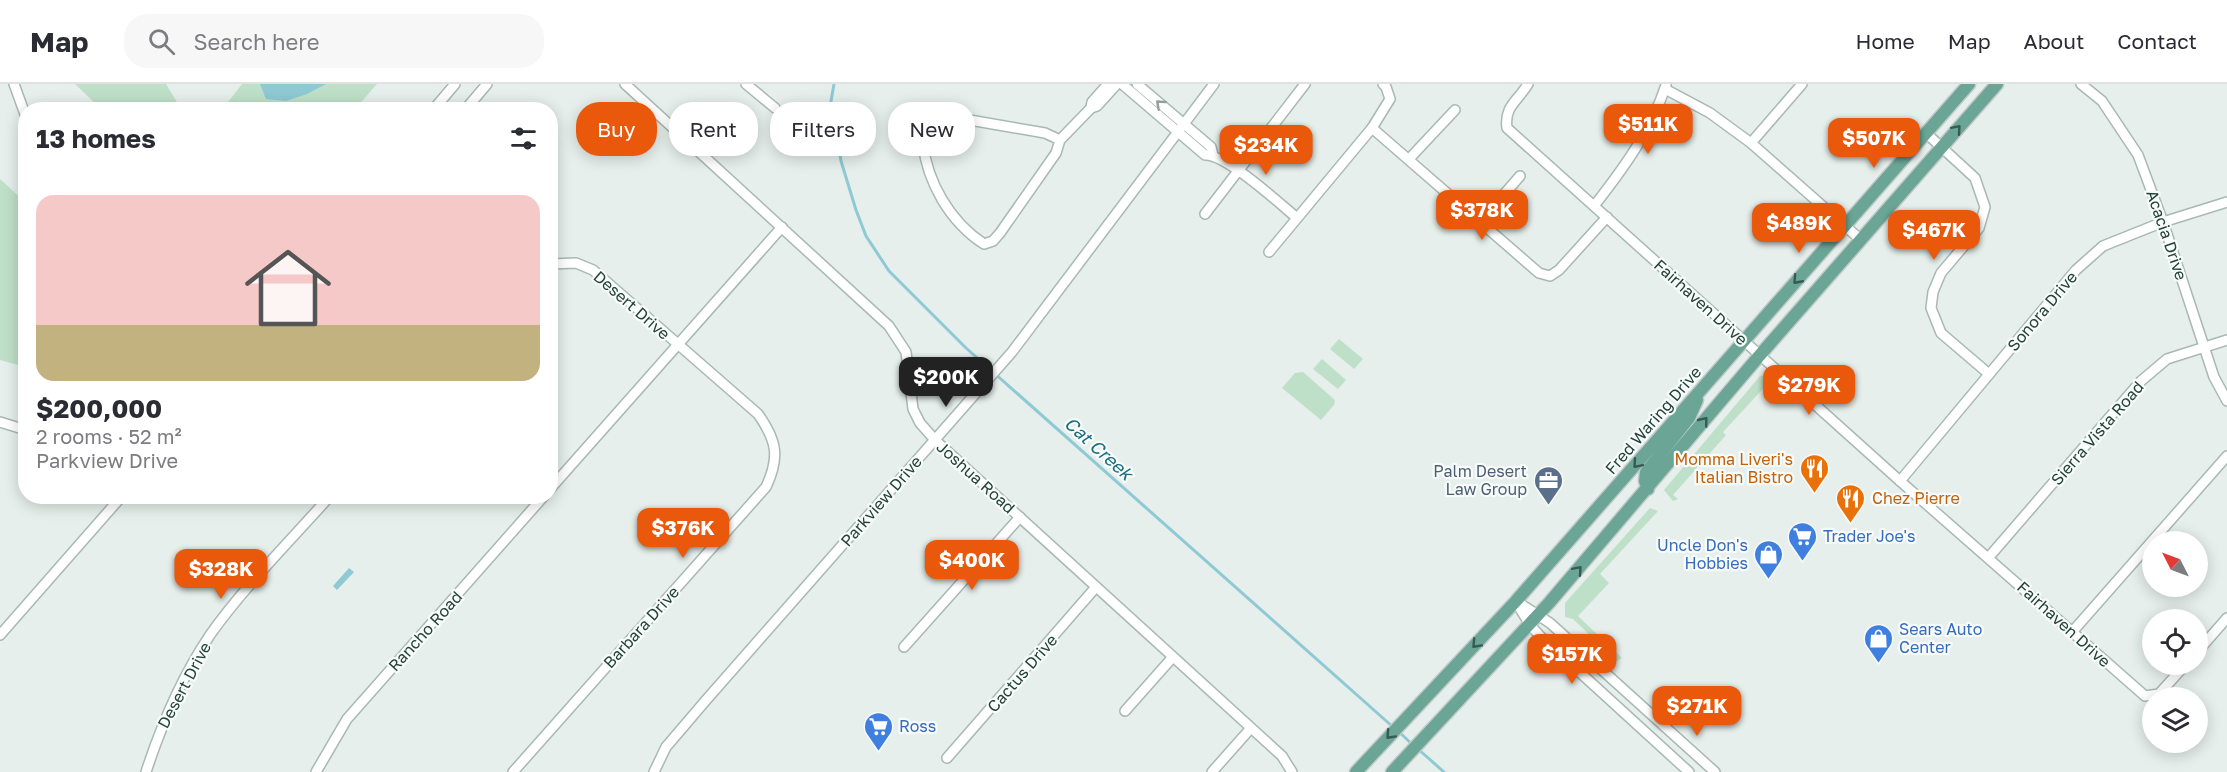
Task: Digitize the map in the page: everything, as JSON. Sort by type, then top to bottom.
[{"type":"main road","name":"Fred Waring Drive","points":[[1356,772],[1515,601],[1969,84]]},
{"type":"main road","points":[[1974,110],[1987,84]]},
{"type":"main road","points":[[1392,772],[1530,625],[1760,355],[1997,84]]},
{"type":"main road","points":[[1648,489],[1645,481],[1646,472],[1689,418],[1702,388]]},
{"type":"street","points":[[14,84],[21,102]]},
{"type":"street","points":[[440,102],[455,84]]},
{"type":"street","points":[[472,102],[487,84]]},
{"type":"street","name":"Joshua Road","points":[[625,84],[893,332],[906,351],[913,409],[920,423],[935,440],[1282,756],[1292,772]]},
{"type":"street","points":[[747,84],[770,104]]},
{"type":"street","points":[[1060,140],[1045,133],[935,114],[928,116],[922,128],[924,154],[930,177],[941,198],[973,237],[984,243],[993,241],[1056,153],[1060,140],[1091,108],[1092,102],[1105,90],[1117,84]]},
{"type":"street","points":[[1122,84],[1180,128],[1211,147],[1213,155],[1238,171],[1297,218]]},
{"type":"street","points":[[1137,84],[1180,128]]},
{"type":"street","name":"Parkview Drive","points":[[654,772],[666,747],[693,715],[1012,352],[1214,84]]},
{"type":"street","points":[[1205,214],[1305,84]]},
{"type":"street","points":[[1269,252],[1372,128],[1390,99],[1383,84]]},
{"type":"street","name":"Fairhaven Drive","points":[[1528,84],[1509,108],[1505,118],[1507,128],[1900,481],[1989,556],[2145,696],[2159,694],[2176,675]]},
{"type":"street","points":[[1751,143],[1802,84]]},
{"type":"street","name":"Acacia Drive","points":[[2081,84],[2102,101],[2138,155],[2163,222],[2214,377],[2227,401]]},
{"type":"street","points":[[1594,206],[1635,151],[1666,87],[1710,113],[1751,143],[1861,240]]},
{"type":"street","points":[[1409,159],[1455,110]]},
{"type":"street","points":[[1372,128],[1539,273],[1550,276],[1559,270],[1606,217]]},
{"type":"street","points":[[1926,133],[1975,178],[1985,207],[1979,228],[1941,273],[1933,292],[1931,308],[1941,333],[1989,374]]},
{"type":"street","points":[[1480,222],[1520,176]]},
{"type":"street","name":"Sonora Drive","points":[[1900,481],[2076,270],[2103,246],[2163,222],[2227,201]]},
{"type":"street","points":[[558,480],[782,227]]},
{"type":"street","name":"Desert Drive","points":[[558,264],[576,263],[593,270],[678,345]]},
{"type":"street","name":"Sierra Vista Road","points":[[1989,556],[2141,381],[2167,359],[2227,340]]},
{"type":"street","name":"Barbara Drive","points":[[513,772],[766,487],[774,470],[776,450],[769,429],[759,414],[678,345]]},
{"type":"street","points":[[0,422],[18,428]]},
{"type":"street","points":[[2073,631],[2227,456]]},
{"type":"street","points":[[0,635],[115,504]]},
{"type":"street","name":"Desert Drive","points":[[146,772],[162,724],[186,674],[210,635],[323,504]]},
{"type":"street","name":"Rancho Road","points":[[316,772],[347,719],[537,504]]},
{"type":"street","points":[[904,647],[1020,517]]},
{"type":"street","name":"Cactus Drive","points":[[947,758],[1096,587]]},
{"type":"street","points":[[1515,601],[1539,614],[1715,772]]},
{"type":"street","points":[[1515,601],[1530,625],[1594,687],[1689,772]]},
{"type":"street","points":[[2208,640],[2227,618]]},
{"type":"street","points":[[1125,711],[1172,658]]},
{"type":"street","points":[[1212,772],[1251,728]]},
{"type":"green space","points":[[75,84],[166,84],[177,102],[94,102]]},
{"type":"green space","points":[[242,84],[377,84],[361,102],[228,102]]},
{"type":"green space","points":[[0,179],[18,196],[18,365],[0,360]]},
{"type":"green space","points":[[1339,339],[1363,359],[1354,369],[1330,349]]},
{"type":"green space","points":[[1322,359],[1346,380],[1338,389],[1313,369]]},
{"type":"green space","points":[[1303,372],[1335,400],[1334,405],[1321,420],[1282,388],[1295,373]]},
{"type":"green space","points":[[1771,372],[1772,379],[1723,432],[1726,435],[1673,495],[1678,499],[1673,501],[1664,490],[1760,376]]},
{"type":"green space","points":[[1650,508],[1658,511],[1600,574],[1609,583],[1578,616],[1622,658],[1617,661],[1573,619],[1565,617],[1565,603]]},
{"type":"water","points":[[260,84],[326,84],[286,101],[266,99]]},
{"type":"water","points":[[349,568],[354,572],[337,590],[333,586]]},
{"type":"waterway","name":"Cat Creek","points":[[834,84],[831,101],[841,161],[866,236],[889,271],[966,348],[1393,727]]},
{"type":"waterway","name":"Cat Creek","points":[[1398,731],[1413,745]]},
{"type":"waterway","name":"Cat Creek","points":[[1418,749],[1444,772]]},
{"type":"place","name":"Momma Liveri's Italian Bistro","points":[[1814,494]]},
{"type":"place","name":"Palm Desert Law Group","points":[[1548,506]]},
{"type":"place","name":"Chez Pierre","points":[[1851,524]]},
{"type":"place","name":"Trader Joe's","points":[[1802,562]]},
{"type":"place","name":"Uncle Don's Hobbies","points":[[1769,580]]},
{"type":"place","name":"Sears Auto Center","points":[[1878,664]]},
{"type":"place","name":"Ross","points":[[878,752]]}]
